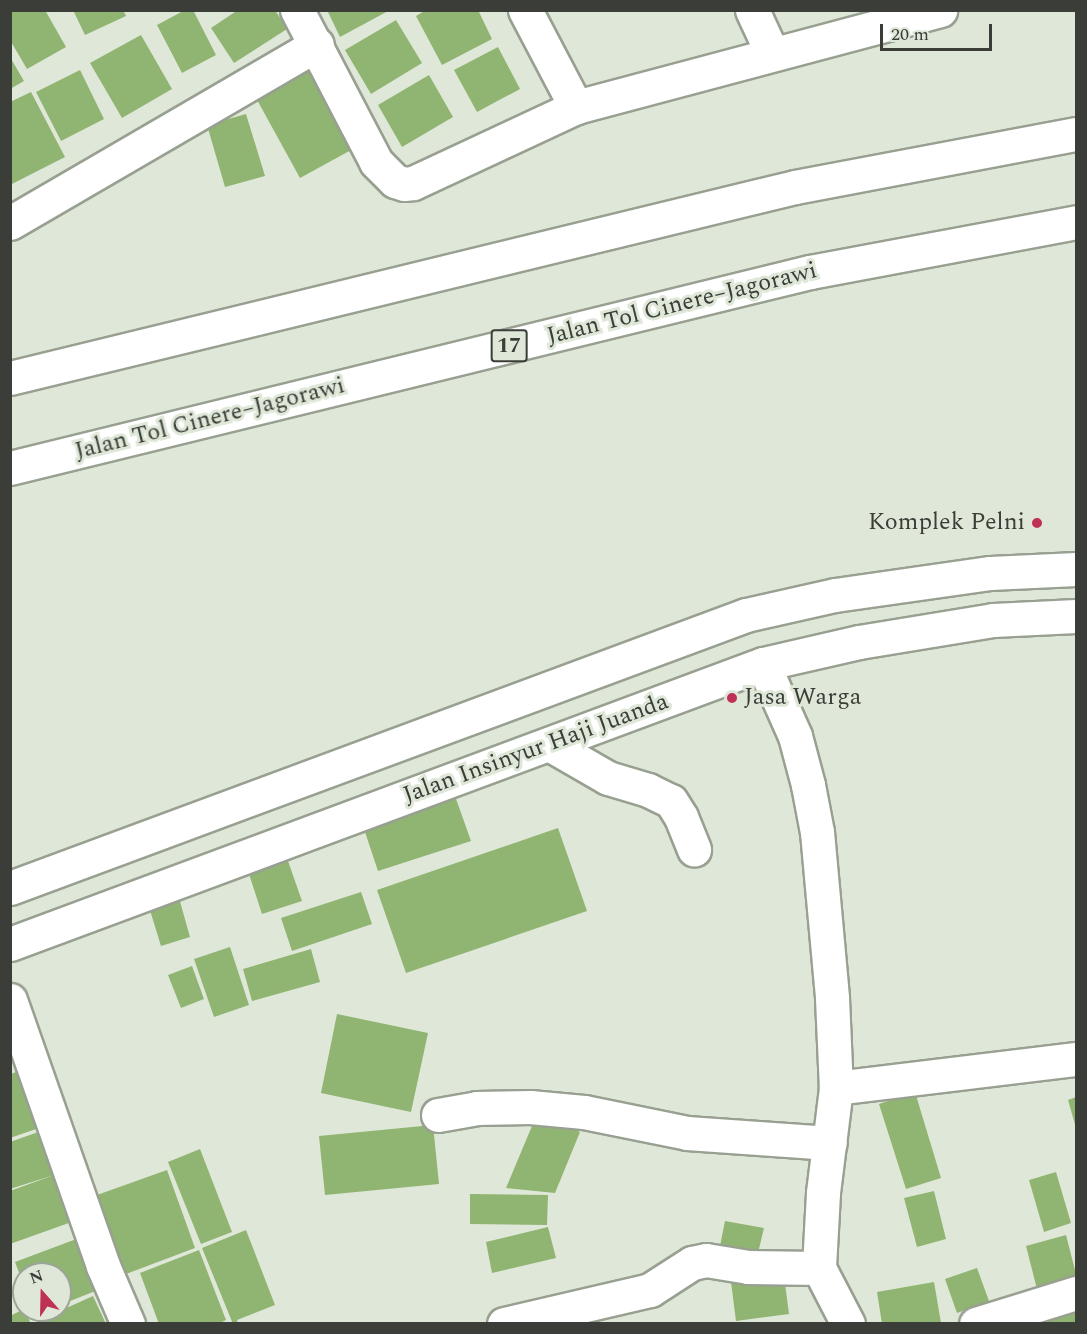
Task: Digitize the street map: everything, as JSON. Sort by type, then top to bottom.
[{"type":"main road","points":[[297,10],[376,162],[395,181],[404,184],[413,183],[576,107],[940,10]]},
{"type":"main road","points":[[525,10],[576,107]]},
{"type":"main road","points":[[752,10],[772,53]]},
{"type":"main road","points":[[10,223],[316,44]]},
{"type":"main road","points":[[10,378],[795,187],[1077,134]]},
{"type":"main road","name":"Jalan Tol Cinere–Jagorawi","points":[[10,468],[810,272],[1077,222]]},
{"type":"main road","points":[[10,888],[746,615],[835,596],[990,573],[1077,569]]},
{"type":"main road","name":"Jalan Insinyur Haji Juanda","points":[[10,944],[764,664],[859,642],[993,620],[1077,616]]},
{"type":"main road","points":[[764,664],[795,736],[817,832],[832,998],[836,1088],[819,1268],[848,1323]]},
{"type":"main road","points":[[549,744],[608,778],[648,790],[671,801],[681,817],[694,849]]},
{"type":"main road","points":[[10,1000],[103,1266],[128,1323]]},
{"type":"main road","points":[[836,1088],[1077,1059]]},
{"type":"main road","points":[[438,1115],[476,1108],[530,1107],[584,1112],[687,1133],[830,1143]]},
{"type":"main road","points":[[504,1323],[651,1290],[692,1263],[819,1268]]},
{"type":"main road","points":[[976,1323],[1077,1293]]},
{"type":"building","points":[[10,10],[45,10],[66,47],[27,69],[10,40]]},
{"type":"building","points":[[73,10],[123,10],[126,16],[85,35]]},
{"type":"building","points":[[185,10],[193,10],[216,55],[182,73],[157,25]]},
{"type":"building","points":[[238,10],[275,10],[287,29],[234,63],[211,28]]},
{"type":"building","points":[[327,10],[390,10],[340,37]]},
{"type":"building","points":[[426,10],[478,10],[492,39],[442,65],[416,16]]},
{"type":"building","points":[[396,20],[422,63],[371,94],[345,50]]},
{"type":"building","points":[[141,35],[172,89],[122,118],[90,63]]},
{"type":"building","points":[[498,47],[520,89],[477,112],[454,70]]},
{"type":"building","points":[[10,57],[24,81],[10,89]]},
{"type":"building","points":[[310,68],[353,149],[300,178],[256,98]]},
{"type":"building","points":[[80,70],[104,119],[61,141],[36,92]]},
{"type":"building","points":[[429,75],[453,117],[402,147],[378,105]]},
{"type":"building","points":[[31,92],[65,157],[10,185],[10,102]]},
{"type":"building","points":[[246,114],[265,176],[225,187],[207,125]]},
{"type":"building","points":[[455,796],[471,841],[378,871],[363,826]]},
{"type":"building","points":[[558,828],[587,911],[406,973],[377,890]]},
{"type":"building","points":[[288,861],[302,901],[262,914],[249,874]]},
{"type":"building","points":[[361,892],[372,924],[292,951],[281,918]]},
{"type":"building","points":[[179,898],[190,937],[161,946],[149,907]]},
{"type":"building","points":[[230,947],[249,1005],[214,1017],[194,959]]},
{"type":"building","points":[[311,949],[320,982],[252,1001],[243,969]]},
{"type":"building","points":[[192,966],[204,999],[181,1008],[168,975]]},
{"type":"building","points":[[337,1014],[428,1033],[411,1112],[321,1093]]},
{"type":"building","points":[[20,1071],[39,1128],[10,1138],[10,1074]]},
{"type":"building","points":[[915,1092],[941,1178],[906,1189],[879,1104]]},
{"type":"building","points":[[1076,1097],[1076,1128],[1068,1100]]},
{"type":"building","points":[[537,1114],[580,1132],[555,1193],[506,1188]]},
{"type":"building","points":[[433,1125],[439,1184],[325,1195],[319,1136]]},
{"type":"building","points":[[44,1130],[80,1219],[10,1244],[10,1191],[54,1175],[10,1189],[10,1142]]},
{"type":"building","points":[[200,1149],[232,1232],[201,1244],[168,1162]]},
{"type":"building","points":[[167,1170],[195,1248],[126,1274],[97,1195]]},
{"type":"building","points":[[1056,1172],[1071,1223],[1044,1232],[1029,1180]]},
{"type":"building","points":[[934,1191],[946,1239],[917,1247],[904,1198]]},
{"type":"building","points":[[470,1194],[548,1195],[547,1225],[470,1224]]},
{"type":"building","points":[[725,1221],[764,1228],[758,1253],[720,1246]]},
{"type":"building","points":[[548,1227],[556,1258],[492,1273],[486,1242]]},
{"type":"building","points":[[246,1230],[275,1305],[237,1320],[238,1324],[233,1324],[202,1248]]},
{"type":"building","points":[[1066,1235],[1076,1274],[1076,1287],[1039,1297],[1026,1246]]},
{"type":"building","points":[[79,1238],[98,1290],[72,1300],[72,1262],[15,1262]]},
{"type":"building","points":[[199,1250],[226,1320],[218,1324],[159,1324],[140,1273]]},
{"type":"building","points":[[977,1268],[989,1301],[957,1313],[945,1279]]},
{"type":"building","points":[[784,1276],[789,1314],[736,1321],[731,1282]]},
{"type":"building","points":[[934,1282],[941,1323],[882,1324],[877,1292]]},
{"type":"building","points":[[93,1296],[106,1324],[31,1324],[72,1322],[72,1305]]},
{"type":"building","points":[[1076,1302],[1076,1324],[1047,1324],[1044,1311]]},
{"type":"building","points":[[12,1315],[12,1322],[30,1322],[31,1324],[10,1324]]},
{"type":"place","name":"Komplek Pelni","points":[[1037,523]]},
{"type":"place","name":"Jasa Warga","points":[[732,698]]}]
